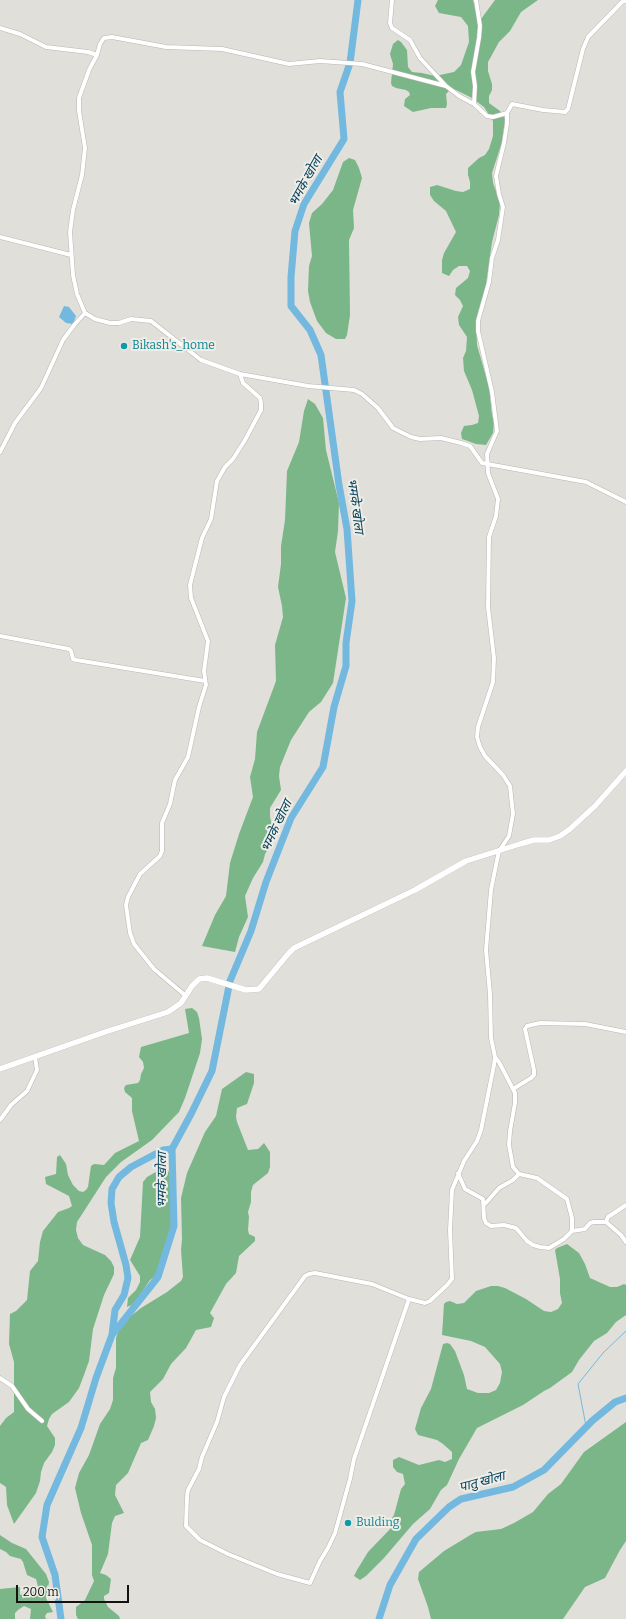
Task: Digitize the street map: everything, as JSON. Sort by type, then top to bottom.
[{"type":"main road","points":[[0,1069],[168,1012],[177,1007],[199,978],[207,978],[253,991],[262,987],[294,948],[409,893],[466,861],[534,840],[549,840],[560,836],[595,806],[626,771]]},
{"type":"street","points":[[392,0],[390,23],[392,28],[410,40],[420,58],[446,86],[459,96],[474,104],[487,116],[493,117],[506,114]]},
{"type":"street","points":[[474,104],[475,86],[473,72],[480,26],[476,0]]},
{"type":"street","points":[[409,1299],[354,1459],[335,1533],[310,1583],[277,1574],[228,1554],[200,1540],[186,1526],[185,1517],[188,1490],[199,1469],[202,1457],[217,1422],[224,1397],[240,1364],[305,1276],[315,1273],[372,1284],[409,1299],[425,1303],[430,1301],[447,1286],[452,1279],[450,1208],[452,1190],[458,1173],[477,1141],[481,1130],[495,1057],[491,1038],[490,994],[486,950],[491,890],[499,852],[509,836],[513,814],[510,786],[503,775],[485,756],[477,737],[478,727],[493,682],[494,658],[488,607],[489,537],[496,516],[498,499],[488,473],[487,454],[497,431],[492,392],[478,331],[478,321],[489,282],[492,258],[498,240],[503,207],[496,176],[505,138],[506,114],[512,104],[543,110],[565,112],[568,109],[583,49],[588,37],[622,2],[626,2]]},
{"type":"street","points":[[0,28],[20,34],[46,47],[88,52],[98,55]]},
{"type":"street","points":[[446,86],[362,64],[320,61],[289,64],[222,49],[166,47],[112,37],[104,38],[100,44],[98,55],[89,70],[79,98],[79,111],[85,148],[82,175],[73,210],[70,232],[73,275],[77,294],[85,313],[95,319],[110,323],[119,323],[131,319],[151,321],[201,360],[240,374],[308,386],[354,390],[362,394],[378,408],[393,428],[411,437],[420,439],[441,438],[461,443],[470,446],[482,463],[487,465],[586,482],[626,502]]},
{"type":"street","points":[[0,237],[71,256]]},
{"type":"street","points":[[0,452],[15,423],[41,388],[63,340],[74,324],[85,313]]},
{"type":"street","points":[[186,996],[154,969],[134,944],[130,934],[126,905],[128,897],[140,874],[160,856],[162,851],[162,823],[170,804],[175,780],[188,757],[192,745],[196,721],[206,685],[204,671],[208,641],[191,598],[190,585],[202,538],[211,519],[218,481],[225,467],[233,459],[245,440],[261,410],[262,403],[260,398],[243,383],[240,374]]},
{"type":"street","points":[[0,636],[69,649],[73,659],[76,660],[205,680]]},
{"type":"street","points":[[513,1088],[534,1075],[525,1029],[527,1026],[540,1023],[585,1024],[626,1032]]},
{"type":"street","points":[[0,1120],[11,1105],[27,1091],[37,1070],[35,1057]]},
{"type":"street","points":[[495,1057],[513,1088],[515,1103],[509,1144],[513,1167],[519,1174],[537,1178],[567,1199],[572,1218],[572,1231]]},
{"type":"street","points":[[458,1173],[465,1189],[483,1199],[485,1204],[484,1212],[486,1223],[491,1226],[504,1225],[516,1228],[527,1241],[540,1247],[549,1248],[572,1231],[585,1228],[590,1223],[606,1222],[621,1234],[626,1242]]},
{"type":"street","points":[[485,1204],[499,1188],[513,1180],[519,1174]]},
{"type":"street","points":[[606,1222],[608,1217],[626,1205]]},
{"type":"street","points":[[0,1378],[12,1386],[28,1408],[42,1421]]},
{"type":"green space","points":[[438,0],[473,0],[478,21],[495,0],[538,0],[521,12],[510,31],[499,42],[488,62],[488,71],[492,84],[489,103],[500,111],[505,119],[502,142],[492,173],[493,183],[500,202],[499,215],[492,242],[486,285],[476,320],[477,345],[489,387],[494,422],[493,433],[486,445],[476,444],[462,439],[461,433],[464,426],[478,423],[479,416],[472,390],[464,371],[463,358],[466,351],[467,337],[459,325],[458,317],[463,306],[455,295],[456,288],[468,278],[470,271],[467,266],[459,266],[453,270],[449,276],[442,273],[442,260],[444,253],[456,232],[446,211],[434,201],[430,195],[430,187],[437,185],[463,192],[470,189],[468,168],[479,158],[485,155],[489,149],[493,136],[493,121],[484,107],[472,98],[454,89],[451,89],[446,94],[446,108],[431,108],[413,112],[404,106],[405,99],[410,95],[409,92],[392,86],[391,83],[393,64],[390,54],[393,44],[398,40],[407,50],[408,67],[412,72],[435,76],[454,72],[461,65],[469,42],[468,26],[461,17],[439,13],[435,6]]},
{"type":"green space","points":[[349,158],[355,160],[362,178],[353,210],[354,228],[349,240],[350,315],[347,335],[345,339],[336,339],[326,333],[317,321],[310,302],[308,291],[309,266],[312,256],[309,223],[312,213],[322,204],[333,190],[343,162]]},
{"type":"green space","points":[[308,399],[315,404],[323,418],[326,450],[339,503],[338,531],[335,552],[346,598],[333,683],[321,702],[309,712],[291,740],[280,767],[279,776],[281,790],[270,808],[270,817],[273,830],[272,843],[265,854],[263,862],[253,878],[245,896],[248,917],[239,937],[235,952],[202,946],[215,915],[226,896],[230,863],[253,797],[250,777],[255,759],[257,732],[276,681],[275,645],[283,617],[278,587],[281,564],[281,546],[285,520],[287,471],[299,442],[304,411]]},
{"type":"green space","points":[[192,1008],[197,1012],[199,1018],[202,1039],[200,1053],[179,1112],[152,1140],[121,1162],[106,1177],[77,1222],[76,1230],[78,1238],[83,1245],[105,1255],[111,1261],[114,1267],[114,1274],[104,1295],[93,1329],[89,1361],[79,1388],[69,1402],[52,1414],[49,1419],[47,1426],[55,1438],[55,1445],[44,1463],[36,1493],[14,1524],[7,1505],[6,1487],[0,1483],[0,1426],[6,1418],[14,1412],[14,1362],[9,1344],[10,1314],[16,1311],[27,1300],[30,1271],[38,1261],[43,1231],[58,1212],[72,1206],[69,1196],[46,1184],[45,1177],[56,1174],[57,1157],[60,1155],[66,1164],[68,1175],[73,1185],[79,1191],[83,1192],[88,1187],[91,1166],[94,1164],[104,1165],[115,1153],[139,1141],[132,1111],[132,1098],[125,1092],[124,1088],[126,1085],[138,1083],[140,1080],[144,1068],[143,1062],[139,1057],[141,1047],[189,1033],[185,1009]]},
{"type":"green space","points":[[246,1072],[254,1074],[254,1083],[247,1104],[237,1108],[237,1122],[248,1150],[258,1149],[264,1143],[270,1152],[270,1167],[268,1173],[253,1185],[251,1192],[251,1202],[248,1212],[248,1230],[249,1234],[255,1237],[255,1241],[239,1256],[236,1273],[226,1284],[210,1313],[214,1318],[211,1327],[196,1330],[186,1348],[171,1364],[163,1379],[150,1392],[151,1402],[155,1409],[156,1418],[154,1426],[148,1440],[141,1443],[128,1473],[116,1485],[115,1495],[124,1513],[115,1516],[112,1523],[108,1554],[100,1573],[111,1579],[109,1593],[104,1596],[104,1599],[108,1607],[119,1616],[120,1619],[78,1619],[76,1615],[76,1607],[85,1600],[94,1581],[92,1575],[92,1545],[81,1513],[75,1488],[79,1473],[89,1455],[100,1424],[110,1409],[113,1400],[113,1378],[116,1368],[116,1338],[119,1330],[126,1320],[141,1308],[167,1292],[181,1281],[183,1277],[181,1250],[181,1198],[187,1173],[205,1132],[216,1116],[222,1089]]},
{"type":"green space","points":[[165,1168],[168,1170],[171,1178],[172,1226],[166,1251],[156,1276],[150,1280],[134,1304],[127,1307],[128,1298],[136,1290],[140,1282],[140,1276],[130,1260],[140,1237],[143,1182],[147,1177]]},
{"type":"green space","points":[[567,1244],[579,1253],[590,1278],[610,1287],[617,1287],[624,1284],[626,1285],[626,1315],[616,1322],[607,1333],[594,1341],[579,1360],[572,1372],[523,1405],[477,1428],[459,1459],[447,1485],[441,1490],[430,1509],[413,1524],[384,1558],[360,1580],[354,1576],[368,1552],[392,1527],[390,1521],[394,1515],[401,1489],[405,1484],[403,1474],[397,1472],[393,1467],[393,1460],[399,1457],[419,1465],[439,1460],[445,1462],[452,1459],[452,1452],[443,1444],[437,1440],[418,1435],[415,1429],[421,1408],[431,1389],[443,1344],[450,1344],[455,1351],[464,1375],[467,1389],[478,1393],[489,1393],[496,1390],[500,1383],[502,1372],[500,1364],[485,1347],[471,1341],[442,1335],[444,1304],[450,1301],[457,1304],[464,1303],[476,1291],[491,1286],[498,1286],[526,1299],[544,1311],[551,1312],[558,1309],[562,1303],[555,1250]]},
{"type":"green space","points":[[626,1422],[626,1541],[605,1578],[585,1587],[563,1619],[431,1619],[418,1579],[419,1572],[444,1551],[472,1534],[476,1532],[501,1529],[533,1512],[548,1494],[561,1484],[584,1452]]},
{"type":"green space","points":[[0,1535],[12,1543],[26,1549],[46,1574],[49,1582],[46,1598],[53,1612],[47,1613],[45,1616],[46,1619],[30,1619],[31,1609],[24,1606],[15,1613],[15,1619],[0,1619],[0,1589],[20,1587],[21,1595],[26,1591],[37,1592],[39,1590],[36,1579],[27,1575],[21,1559],[10,1556],[0,1549]]},
{"type":"water","points":[[64,306],[69,307],[76,316],[73,324],[66,323],[59,317]]},
{"type":"waterway","name":"भमके खोला","points":[[61,1619],[55,1575],[42,1537],[47,1505],[81,1428],[96,1378],[112,1335],[158,1277],[174,1226],[172,1149],[212,1071],[230,981],[251,931],[266,882],[291,818],[323,767],[334,707],[346,666],[346,643],[352,601],[347,529],[339,485],[321,355],[310,330],[291,306],[291,277],[295,231],[304,204],[344,139],[340,92],[350,63],[358,0]]},
{"type":"waterway","points":[[112,1335],[115,1310],[124,1295],[128,1278],[126,1265],[114,1222],[111,1203],[112,1189],[119,1177],[131,1167],[163,1150],[172,1149]]},
{"type":"waterway","points":[[586,1426],[578,1384],[603,1353],[626,1331]]},
{"type":"waterway","name":"पातु खोला","points":[[379,1619],[390,1585],[416,1539],[449,1507],[461,1499],[513,1487],[544,1470],[592,1421],[615,1402],[626,1398]]},
{"type":"place","name":"Bikash's_home","points":[[124,346]]},
{"type":"place","name":"Bulding","points":[[348,1523]]}]
